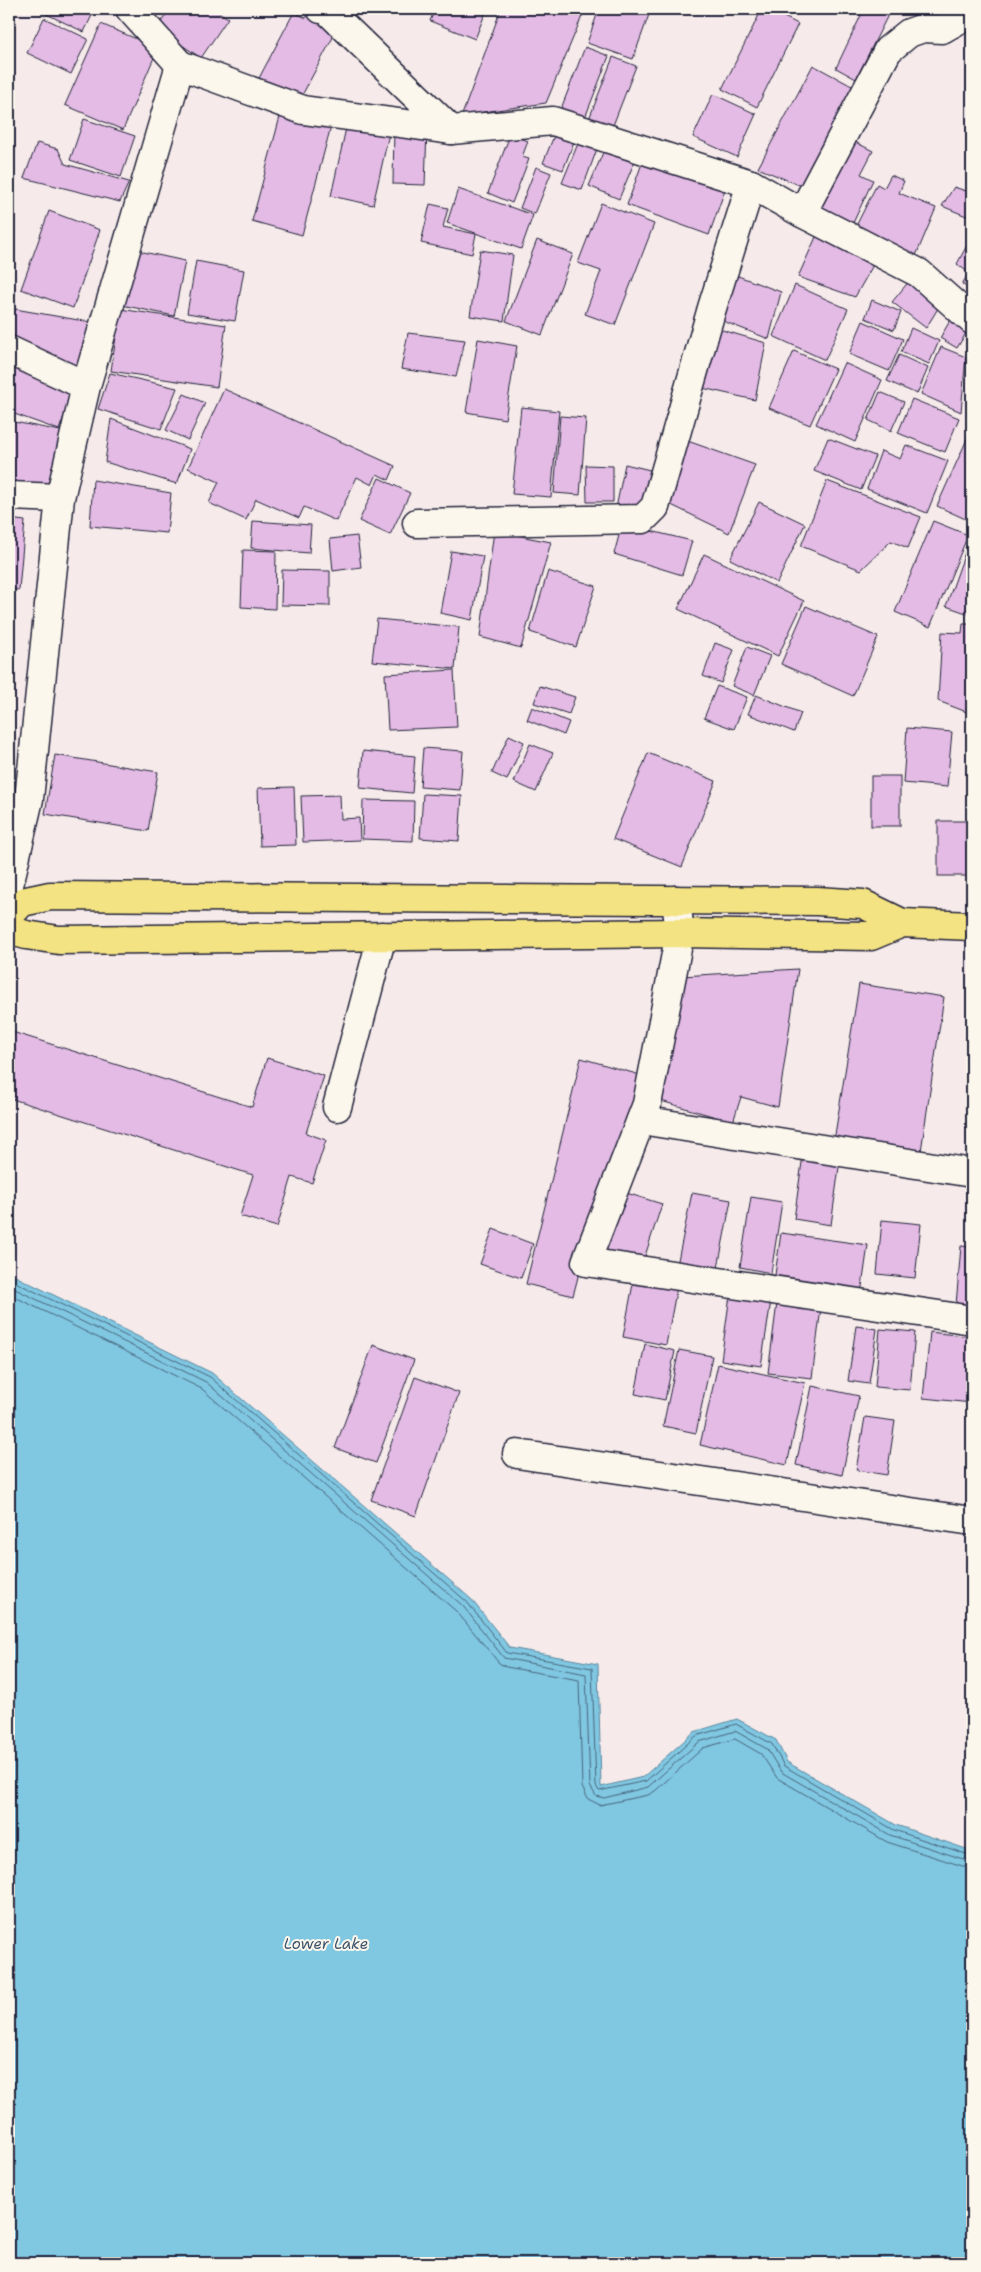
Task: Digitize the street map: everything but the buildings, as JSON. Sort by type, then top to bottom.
[{"type":"main road","points":[[9,916],[22,902],[50,896],[817,901],[863,904],[902,923],[972,926]]},
{"type":"main road","points":[[9,930],[59,940],[680,933],[871,936],[902,923]]},
{"type":"street","points":[[321,9],[327,10],[450,130]]},
{"type":"street","points":[[971,9],[972,20]]},
{"type":"street","points":[[140,12],[180,65],[303,110],[450,130],[553,121],[751,184],[802,213],[919,273],[972,320]]},
{"type":"street","points":[[802,213],[888,50],[910,33],[924,28],[942,29],[972,12]]},
{"type":"street","points":[[9,885],[60,498],[86,386],[180,65]]},
{"type":"street","points":[[417,523],[643,520],[650,513],[655,507],[751,184]]},
{"type":"street","points":[[9,350],[86,386]]},
{"type":"street","points":[[9,496],[60,498]]},
{"type":"street","points":[[676,900],[680,933],[647,1104],[586,1262],[972,1320]]},
{"type":"street","points":[[337,1107],[382,936]]},
{"type":"street","points":[[641,1120],[972,1173]]},
{"type":"street","points":[[516,1454],[972,1520]]},
{"type":"water","name":"Lower Lake","points":[[9,1273],[212,1373],[471,1599],[510,1648],[598,1664],[601,1787],[643,1777],[694,1732],[737,1719],[776,1740],[787,1762],[896,1825],[972,1851],[972,2263],[9,2263]]}]
